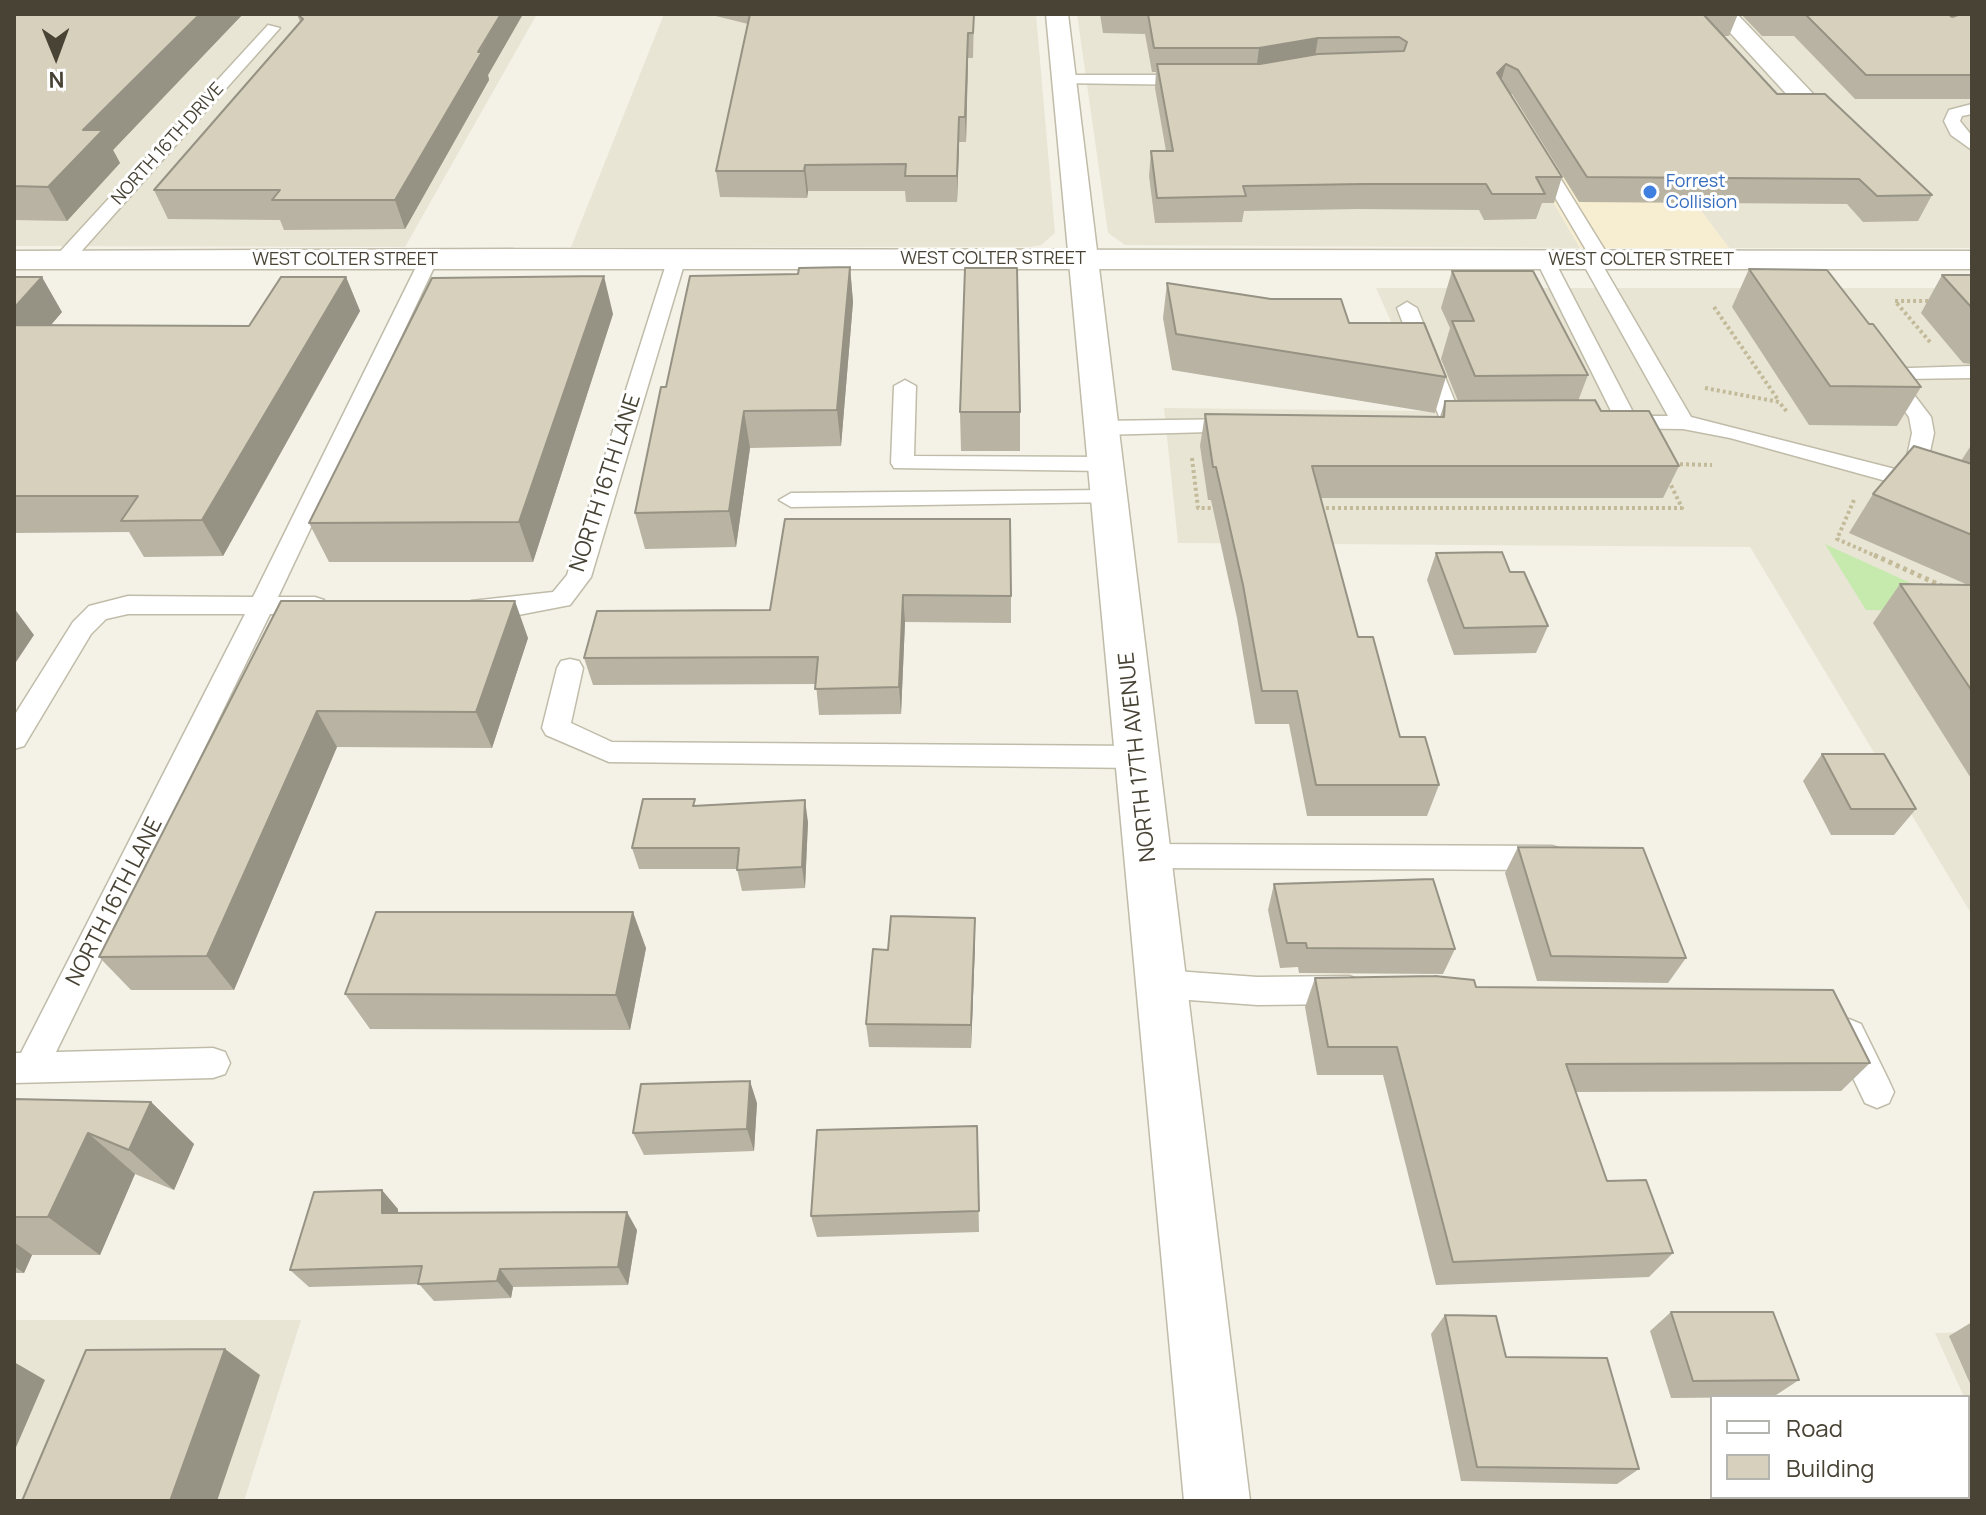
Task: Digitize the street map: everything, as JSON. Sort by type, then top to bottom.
[{"type":"street","name":"NORTH 17TH AVENUE","points":[[1057,14],[1217,1501]]},
{"type":"street","points":[[1724,14],[1811,106]]},
{"type":"street","name":"WEST COLTER STREET","points":[[14,260],[1972,260]]},
{"type":"lane","name":"NORTH 16TH DRIVE","points":[[63,260],[273,28]]},
{"type":"lane","points":[[1064,80],[1211,80]]},
{"type":"lane","points":[[1972,109],[1955,113],[1952,121],[1957,131],[1972,145]]},
{"type":"lane","points":[[1525,134],[1683,422]]},
{"type":"lane","name":"NORTH 16TH LANE","points":[[449,606],[513,607],[561,599],[579,577],[677,258]]},
{"type":"lane","name":"NORTH 16TH LANE","points":[[22,1068],[260,605],[429,259]]},
{"type":"lane","points":[[1545,260],[1628,423]]},
{"type":"lane","points":[[1407,308],[1453,424]]},
{"type":"lane","points":[[1870,351],[1920,417],[1923,433],[1917,461],[1905,479]]},
{"type":"lane","points":[[1888,373],[1964,372]]},
{"type":"lane","points":[[905,386],[902,463],[1105,463]]},
{"type":"lane","points":[[1598,423],[1683,422],[1905,479],[1972,503]]},
{"type":"lane","points":[[1425,425],[1482,424]]},
{"type":"lane","points":[[791,500],[1105,463],[1165,427],[1267,426]]},
{"type":"lane","points":[[14,739],[82,628],[98,612],[128,605],[339,606]]},
{"type":"lane","points":[[570,668],[556,728],[609,752],[1138,757]]},
{"type":"lane","points":[[1149,856],[1588,858]]},
{"type":"lane","points":[[1162,984],[1257,991],[1376,989]]},
{"type":"lane","points":[[1834,1002],[1877,1092]]},
{"type":"lane","points":[[22,1068],[213,1063]]},
{"type":"path","points":[[1941,301],[1895,301],[1964,372]]},
{"type":"path","points":[[1714,307],[1795,422]]},
{"type":"path","points":[[1698,387],[1779,402]]},
{"type":"path","points":[[1188,427],[1198,508],[1229,508]]},
{"type":"path","points":[[1660,464],[1714,465]]},
{"type":"path","points":[[1307,508],[1682,508],[1666,475]]},
{"type":"path","points":[[1455,494],[1461,508]]},
{"type":"path","points":[[1841,494],[1855,497],[1837,539],[1945,588]]},
{"type":"shaded area","points":[[14,14],[537,14],[405,247],[14,246]]},
{"type":"shaded area","points":[[664,14],[1036,14],[1055,233],[1041,245],[1030,247],[571,247]]},
{"type":"shaded area","points":[[1077,14],[1712,14],[1797,104],[1823,103],[1736,14],[1972,14],[1972,248],[1729,248],[1583,54],[1481,78],[1580,248],[1125,245],[1108,233]]},
{"type":"shaded area","points":[[1584,54],[1729,248],[1580,248],[1481,78]]},
{"type":"shaded area","points":[[1376,288],[1972,288],[1972,915],[1750,547],[1178,543],[1164,408],[1431,411]]},
{"type":"shaded area","points":[[14,1320],[301,1320],[244,1501],[14,1501]]},
{"type":"shaded area","points":[[1972,1332],[1972,1414],[1970,1395],[1963,1395],[1935,1333]]},
{"type":"green space","points":[[1825,544],[1972,611],[1972,612],[1866,610]]},
{"type":"building","points":[[200,14],[83,130],[103,130],[48,187],[14,186],[14,16]]},
{"type":"building","points":[[297,14],[501,14],[395,200],[272,200],[280,190],[154,190],[303,19]]},
{"type":"building","points":[[750,14],[974,14],[973,33],[968,33],[965,117],[959,117],[957,176],[905,176],[906,164],[805,165],[804,171],[716,171]]},
{"type":"building","points":[[1148,14],[1703,14],[1777,94],[1825,94],[1932,195],[1877,196],[1859,179],[1587,177],[1518,70],[1506,64],[1497,73],[1562,177],[1536,177],[1545,194],[1492,194],[1486,184],[1363,184],[1243,186],[1246,196],[1157,198],[1151,151],[1173,151],[1157,64],[1260,64],[1318,54],[1404,51],[1407,42],[1399,37],[1318,38],[1259,48],[1154,48]]},
{"type":"building","points":[[1805,14],[1948,14],[1952,17],[1972,14],[1972,75],[1866,75]]},
{"type":"building","points":[[850,267],[837,410],[744,411],[729,511],[635,513],[661,387],[666,387],[690,276],[798,274],[799,268]]},
{"type":"building","points":[[965,268],[1017,268],[1020,412],[960,412]]},
{"type":"building","points":[[1749,269],[1827,270],[1921,387],[1830,386]]},
{"type":"building","points":[[1452,271],[1533,271],[1588,375],[1475,376],[1452,321],[1474,321]]},
{"type":"building","points":[[1942,275],[1972,275],[1972,308]]},
{"type":"building","points":[[604,276],[519,522],[309,523],[432,278]]},
{"type":"building","points":[[14,277],[42,277],[14,308]]},
{"type":"building","points":[[281,277],[346,277],[202,520],[121,521],[138,496],[14,496],[14,325],[249,326]]},
{"type":"building","points":[[1167,283],[1271,299],[1341,299],[1349,323],[1424,323],[1446,377],[1176,334]]},
{"type":"building","points":[[1595,400],[1601,411],[1649,411],[1679,466],[1312,466],[1358,637],[1373,637],[1400,737],[1425,737],[1439,785],[1316,785],[1297,691],[1262,691],[1243,585],[1216,467],[1213,467],[1205,414],[1444,417],[1445,401]]},
{"type":"building","points":[[1914,446],[1972,464],[1972,535],[1873,494]]},
{"type":"building","points":[[785,519],[1010,519],[1011,596],[903,595],[899,687],[815,689],[818,657],[584,658],[597,611],[770,610]]},
{"type":"building","points":[[1502,552],[1510,572],[1524,572],[1548,626],[1464,628],[1436,553]]},
{"type":"building","points":[[1900,584],[1972,585],[1972,691]]},
{"type":"building","points":[[281,601],[515,601],[476,712],[317,711],[207,956],[99,957]]},
{"type":"building","points":[[1822,754],[1884,754],[1916,809],[1851,809]]},
{"type":"building","points":[[643,799],[695,799],[693,806],[805,800],[802,867],[737,870],[739,848],[632,848]]},
{"type":"building","points":[[1518,847],[1643,848],[1686,958],[1551,956]]},
{"type":"building","points":[[1433,879],[1455,949],[1307,948],[1306,943],[1287,943],[1274,884]]},
{"type":"building","points":[[376,912],[633,912],[616,995],[345,994]]},
{"type":"building","points":[[891,916],[975,918],[971,1025],[866,1024],[873,949],[888,950]]},
{"type":"building","points":[[1435,976],[1474,980],[1476,987],[1833,990],[1870,1063],[1566,1064],[1607,1181],[1646,1180],[1673,1253],[1453,1262],[1397,1047],[1328,1047],[1315,978]]},
{"type":"building","points":[[750,1081],[747,1129],[633,1133],[641,1084]]},
{"type":"building","points":[[14,1099],[151,1102],[129,1150],[88,1133],[48,1217],[14,1217]]},
{"type":"building","points":[[977,1126],[979,1211],[811,1216],[817,1130]]},
{"type":"building","points":[[382,1190],[382,1213],[627,1212],[618,1267],[500,1269],[497,1281],[418,1284],[422,1266],[290,1270],[314,1192]]},
{"type":"building","points":[[1671,1312],[1773,1312],[1799,1380],[1693,1381]]},
{"type":"building","points":[[1445,1315],[1496,1316],[1506,1357],[1607,1358],[1639,1469],[1477,1467]]},
{"type":"building","points":[[225,1349],[170,1501],[22,1501],[86,1350]]},
{"type":"place","name":"Forrest Collision","points":[[1650,192]]}]
